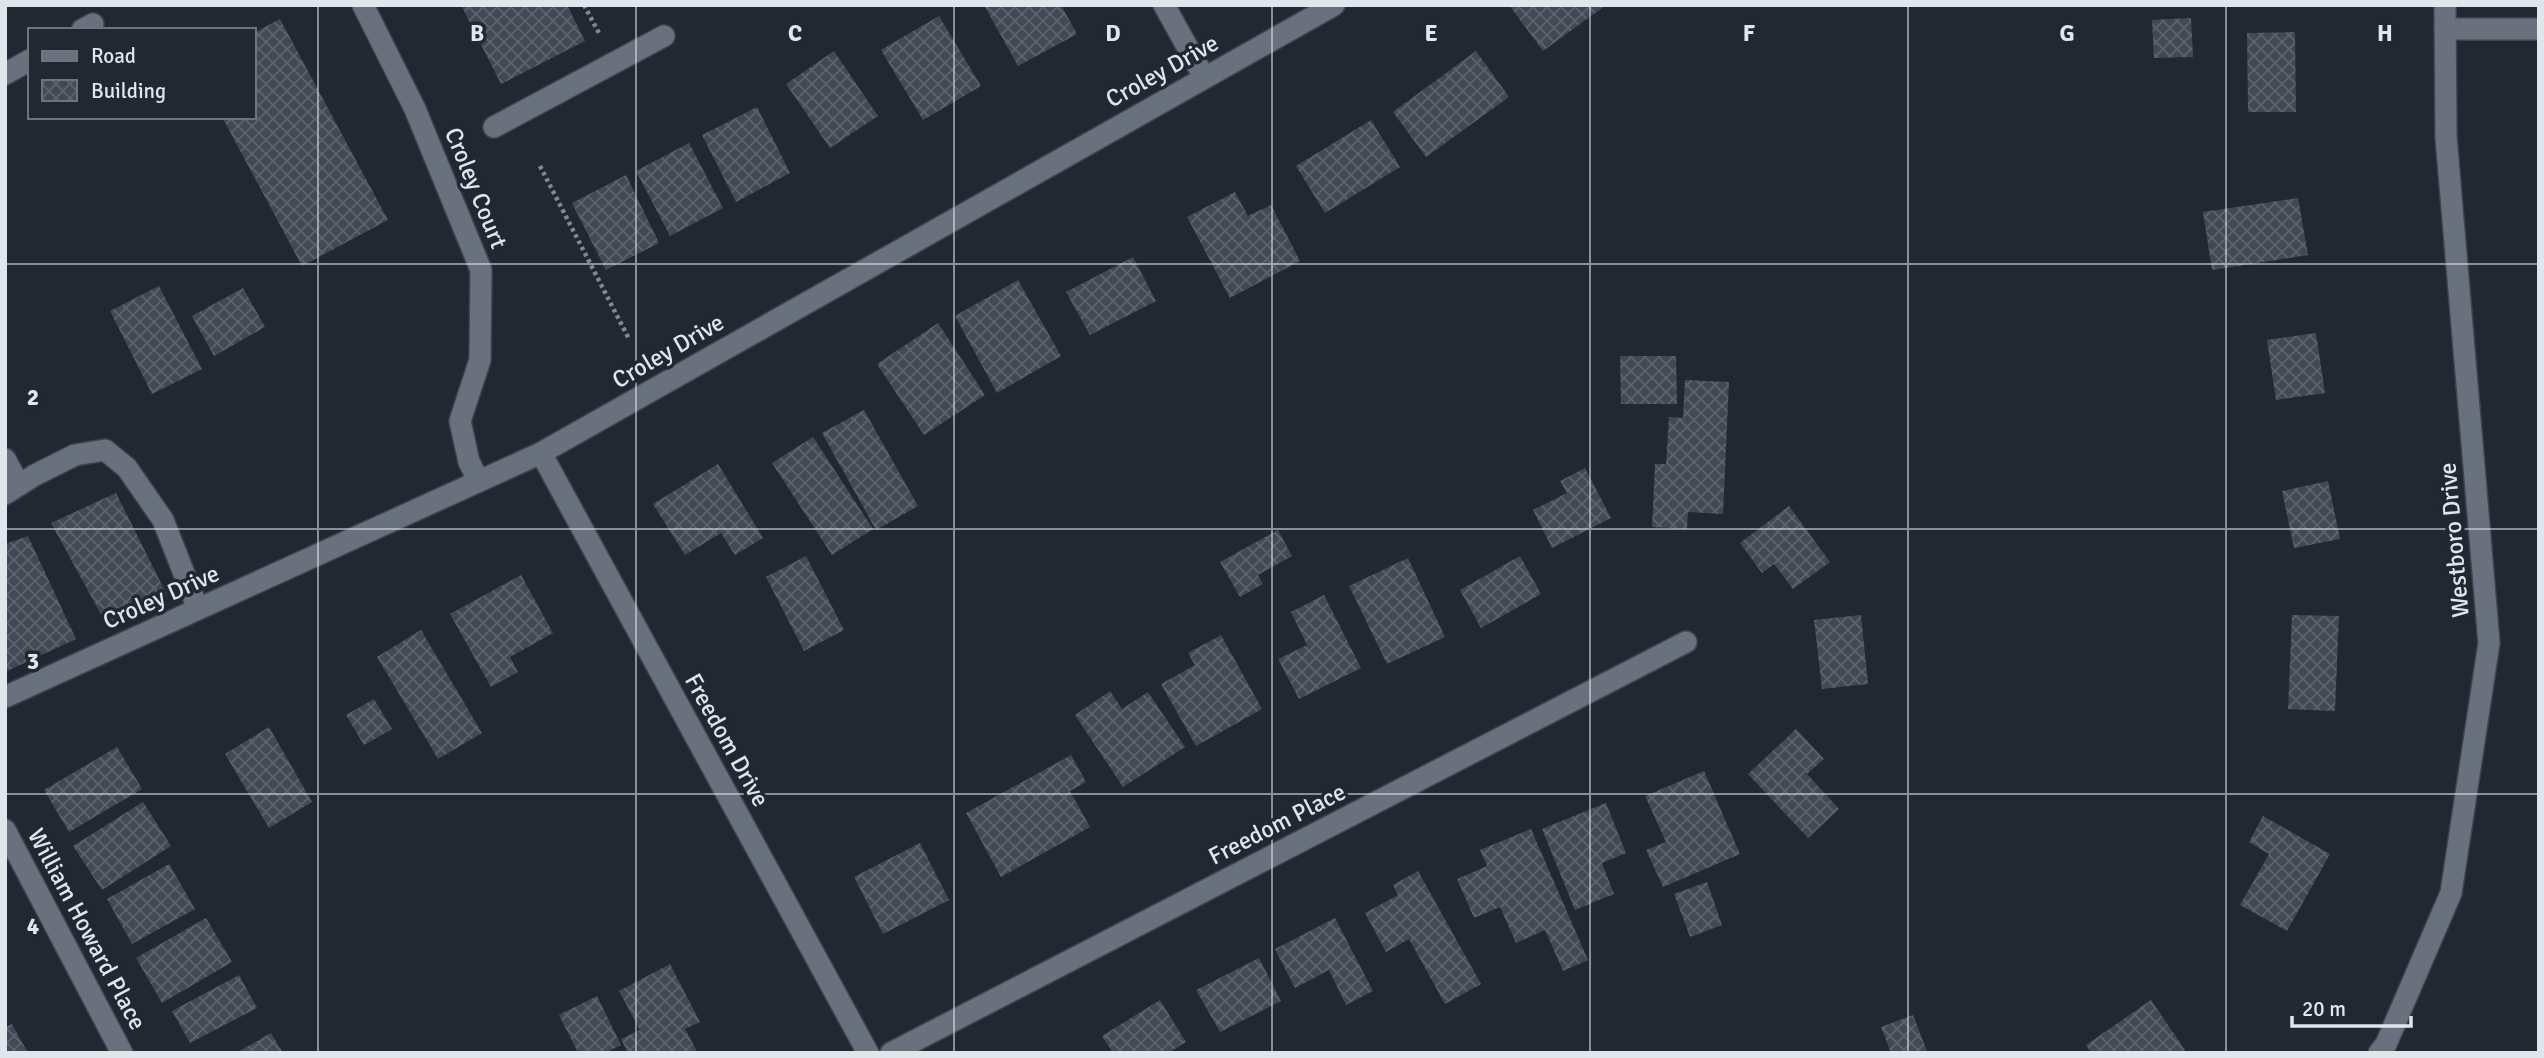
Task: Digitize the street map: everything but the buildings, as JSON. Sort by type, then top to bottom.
[{"type":"street","name":"Croley Court","points":[[363,5],[415,109],[481,270],[480,360],[460,421],[469,461],[479,481]]},
{"type":"street","points":[[1164,5],[1204,77]]},
{"type":"street","name":"Croley Drive","points":[[5,697],[541,453],[1334,5]]},
{"type":"street","name":"Westboro Drive","points":[[2379,1053],[2386,1044],[2451,893],[2489,643],[2446,137],[2445,5]]},
{"type":"street","points":[[2445,29],[2539,29]]},
{"type":"street","points":[[494,127],[664,36]]},
{"type":"street","points":[[5,74],[28,61]]},
{"type":"street","points":[[5,459],[12,490],[75,455],[105,450],[127,468],[163,520],[198,609]]},
{"type":"street","name":"Freedom Drive","points":[[541,453],[868,1053]]},
{"type":"street","name":"Freedom Place","points":[[891,1053],[1686,642]]},
{"type":"street","name":"William Howard Place","points":[[5,830],[122,1053]]},
{"type":"path","points":[[584,5],[602,39]]},
{"type":"path","points":[[540,166],[629,339]]}]
